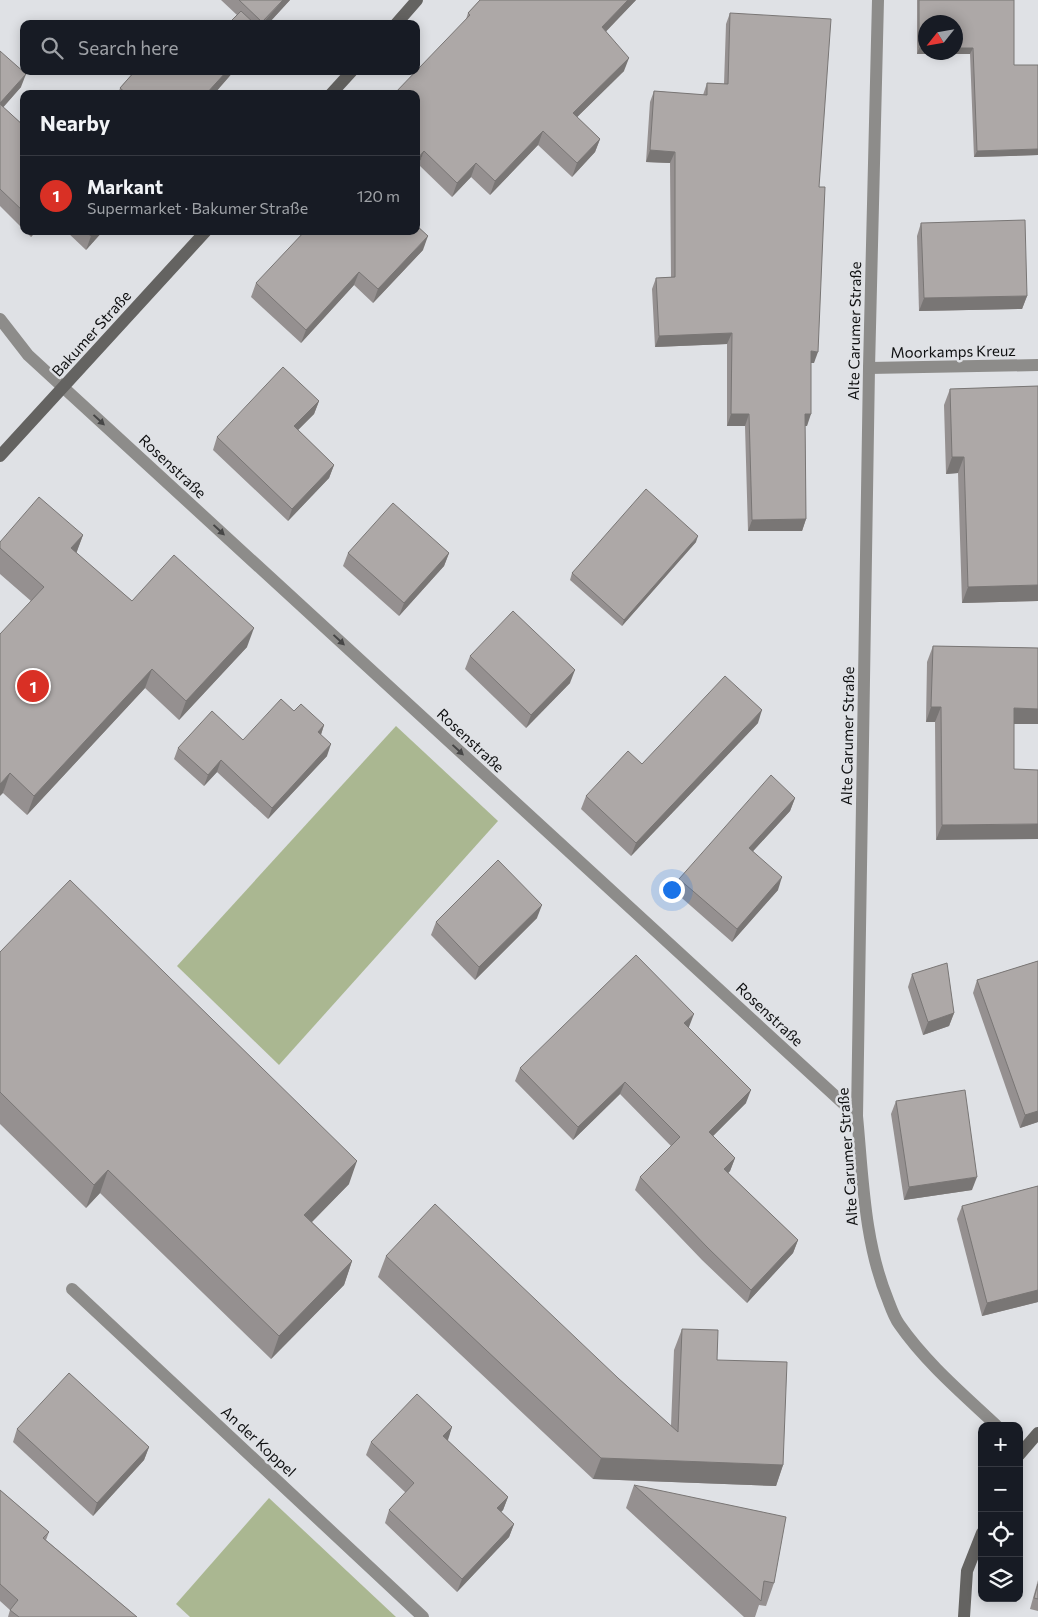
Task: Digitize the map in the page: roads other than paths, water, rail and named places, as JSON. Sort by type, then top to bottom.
[{"type":"main road","points":[[400,20],[417,0]]},
{"type":"main road","points":[[335,90],[348,75]]},
{"type":"main road","name":"Bakumer Straße","points":[[0,456],[202,235]]},
{"type":"main road","points":[[1023,1448],[1038,1433]]},
{"type":"main road","points":[[964,1617],[967,1571],[978,1543]]},
{"type":"street","name":"Alte Carumer Straße","points":[[878,0],[869,368],[857,1116],[869,1240],[881,1284],[897,1323],[923,1356],[993,1422]]},
{"type":"street","name":"Rosenstraße","points":[[0,319],[28,355],[857,1116]]},
{"type":"street","name":"Moorkamps Kreuz","points":[[869,368],[1038,366]]},
{"type":"street","name":"An der Koppel","points":[[72,1289],[423,1617]]},
{"type":"place","name":"Markant","points":[[33,686]]}]
